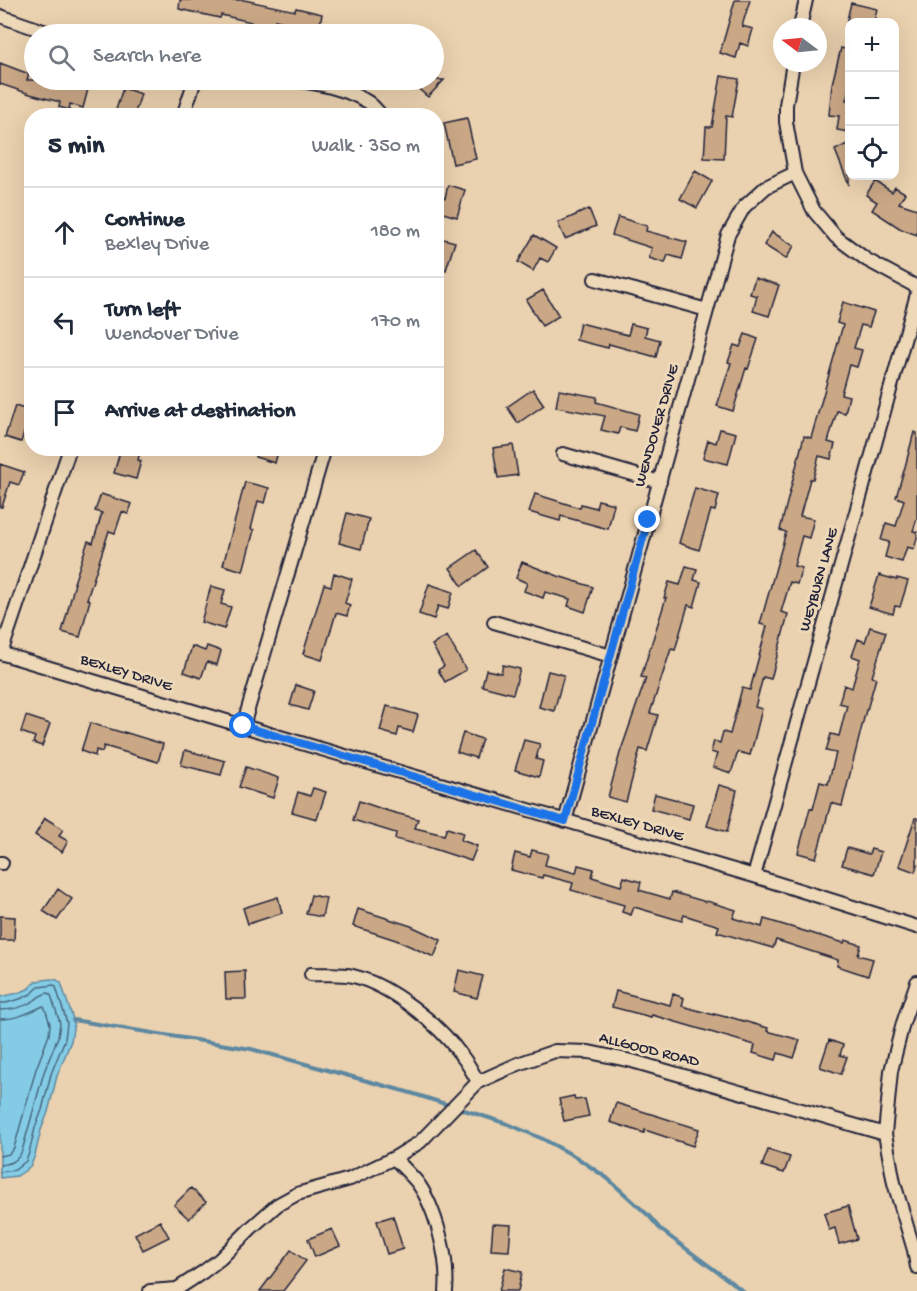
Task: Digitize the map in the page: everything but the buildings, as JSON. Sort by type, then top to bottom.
[{"type":"street","points":[[802,18],[806,0]]},
{"type":"street","points":[[0,16],[24,24]]},
{"type":"street","points":[[792,72],[786,105],[786,122],[795,173],[814,211],[836,237],[867,260],[917,287]]},
{"type":"street","points":[[186,108],[192,90]]},
{"type":"street","points":[[334,90],[350,94],[370,103],[375,108]]},
{"type":"street","name":"WENDOVER DRIVE","points":[[565,821],[729,235],[744,207],[766,187],[795,173]]},
{"type":"street","points":[[595,279],[707,310]]},
{"type":"street","name":"WEYBURN LANE","points":[[754,876],[917,294]]},
{"type":"street","points":[[563,454],[660,482]]},
{"type":"street","points":[[0,653],[67,456]]},
{"type":"street","points":[[243,726],[323,456]]},
{"type":"street","points":[[494,622],[611,656]]},
{"type":"street","name":"BEXLEY DRIVE","points":[[0,653],[754,876],[917,927]]},
{"type":"street","points":[[310,974],[352,976],[379,986],[409,1004],[461,1054],[478,1082]]},
{"type":"street","points":[[917,982],[903,1023],[891,1071],[885,1134],[894,1183],[916,1249],[917,1267]]},
{"type":"street","name":"ALLGOOD ROAD","points":[[150,1291],[177,1290],[220,1259],[277,1205],[297,1194],[350,1179],[394,1158],[420,1142],[478,1082],[555,1051],[589,1052],[632,1061],[885,1134]]},
{"type":"street","points":[[394,1158],[418,1183],[433,1210],[442,1244],[446,1269],[446,1291]]},
{"type":"water","points":[[51,979],[61,983],[74,1022],[71,1041],[57,1076],[31,1165],[17,1176],[0,1178],[0,997],[28,989],[36,981]]},
{"type":"waterway","points":[[73,1020],[251,1049],[411,1093],[508,1124],[543,1139],[576,1157],[607,1178],[661,1230],[743,1291]]},
{"type":"route","points":[[243,726],[565,821],[648,520]]}]
